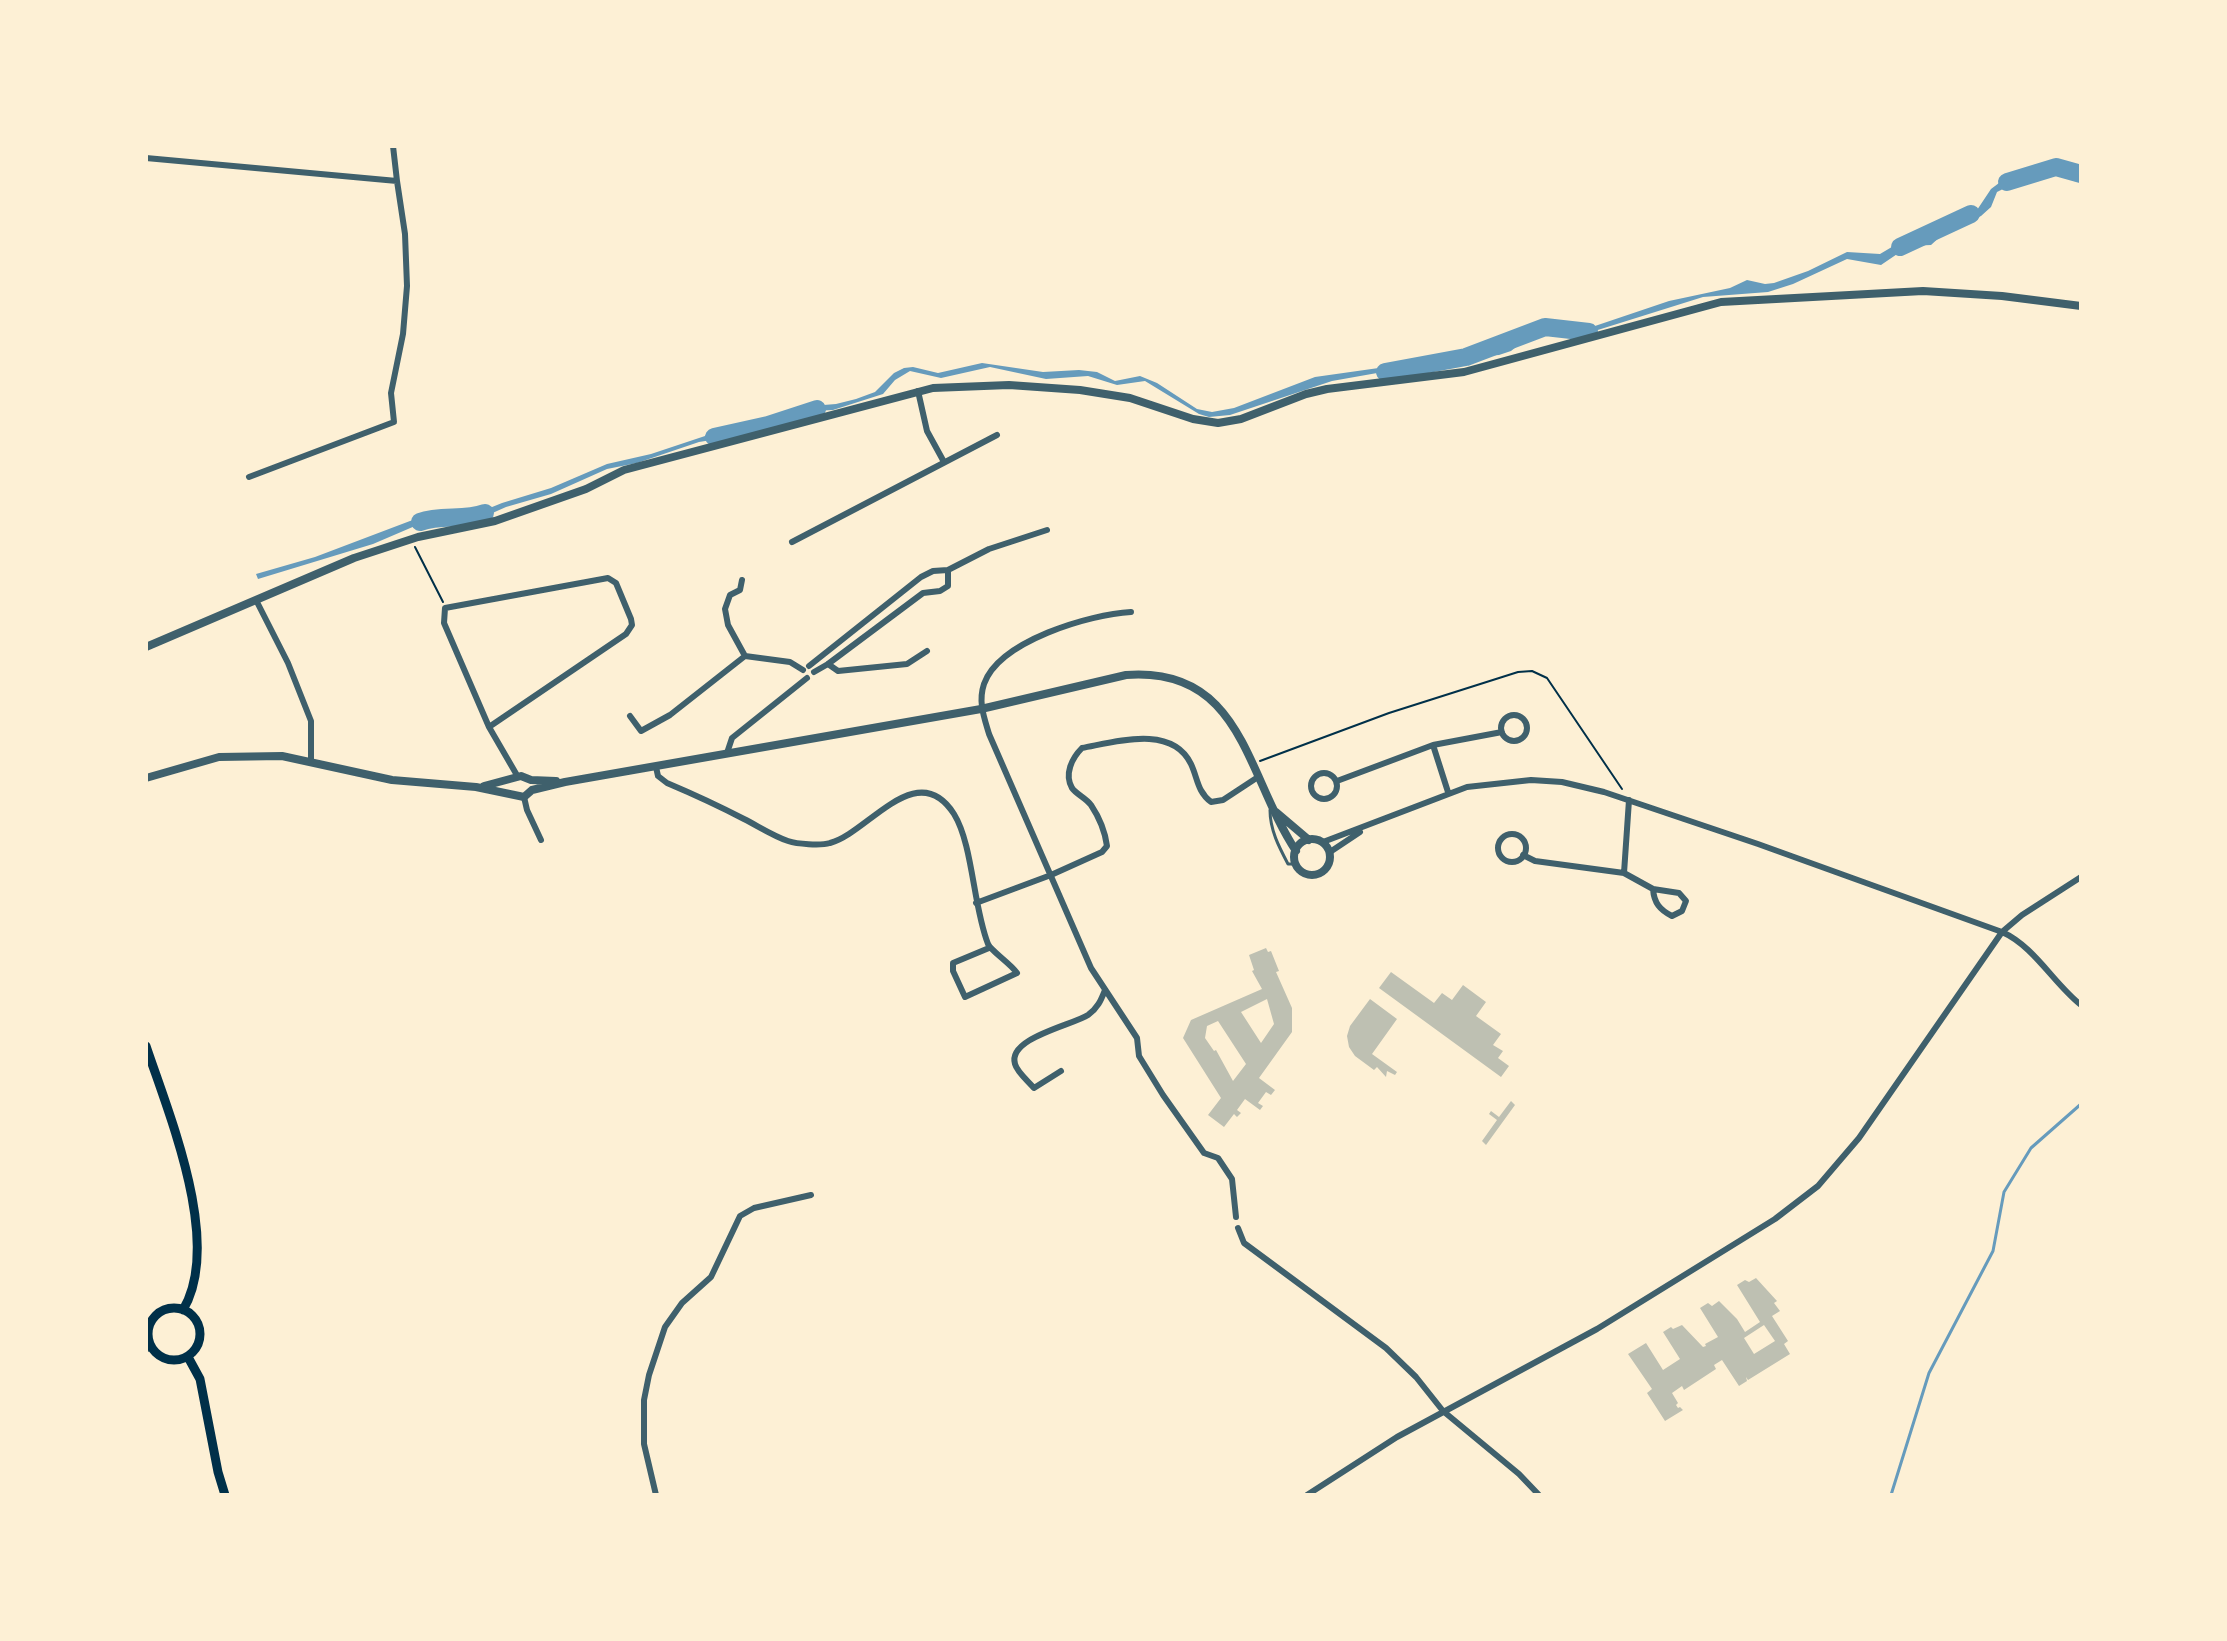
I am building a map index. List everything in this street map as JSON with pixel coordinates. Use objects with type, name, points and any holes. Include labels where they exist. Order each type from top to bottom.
[{"type":"main road","points":[[146,1046],[190,1189],[198,1273],[191,1297],[183,1310]]},
{"type":"main road","points":[[172,1308],[183,1310],[191,1314],[200,1331],[200,1341],[188,1357],[174,1361],[159,1356],[148,1348],[152,1320],[172,1308]]},
{"type":"main road","points":[[188,1357],[200,1379],[225,1495]]},
{"type":"street","points":[[153,146],[148,157],[397,181]]},
{"type":"street","points":[[249,477],[394,422],[391,393],[403,334],[407,286],[405,234],[393,146]]},
{"type":"street","points":[[146,647],[354,558],[411,539],[495,521],[586,489],[624,470],[790,428],[918,391],[1009,385],[1080,390],[1130,398],[1193,419],[1218,423],[1241,419],[1317,391],[1476,370],[1721,302],[1923,291],[2002,296],[2081,306]]},
{"type":"street","points":[[918,391],[927,431],[944,462]]},
{"type":"street","points":[[792,542],[997,435]]},
{"type":"street","points":[[809,669],[921,577],[933,571],[948,570],[980,553],[1047,530]]},
{"type":"street","points":[[630,716],[642,734],[745,656],[790,662],[809,669],[828,664],[923,593],[940,591],[948,586],[948,570]]},
{"type":"street","points":[[489,727],[626,634],[632,625],[631,619],[616,583],[608,578],[445,608],[444,623],[489,727],[516,778]]},
{"type":"street","points":[[742,580],[740,590],[730,595],[725,609],[728,625],[745,656]]},
{"type":"street","points":[[256,600],[288,663],[311,721],[311,761]]},
{"type":"street","points":[[1131,612],[1076,621],[1029,642],[1007,657],[984,683],[981,709],[989,734],[1091,968],[1137,1038],[1139,1056],[1163,1095],[1204,1153],[1218,1158],[1232,1179],[1236,1217]]},
{"type":"street","points":[[828,664],[838,671],[907,664],[927,651]]},
{"type":"street","points":[[727,753],[732,738],[812,676],[809,669]]},
{"type":"street","points":[[524,797],[532,790],[565,782],[981,709],[1126,675],[1150,673],[1174,678],[1202,693],[1224,712],[1241,737],[1270,806],[1296,851]]},
{"type":"street","points":[[1510,716],[1520,716],[1527,724],[1526,733],[1519,740],[1510,741],[1502,732],[1502,723],[1510,716]]},
{"type":"street","points":[[1337,781],[1433,745],[1502,732]]},
{"type":"street","points":[[976,903],[1051,875],[1102,852],[1107,846],[1106,833],[1090,804],[1073,789],[1069,776],[1072,758],[1082,748],[1156,739],[1174,744],[1192,766],[1201,792],[1211,802],[1223,800],[1258,777]]},
{"type":"street","points":[[1433,745],[1448,792]]},
{"type":"street","points":[[146,778],[219,757],[282,756],[392,780],[476,787],[524,797]]},
{"type":"street","points":[[656,767],[658,776],[667,783],[790,842],[829,844],[899,798],[928,794],[938,796],[953,814],[962,833],[989,948],[1008,961],[1017,973],[965,997],[953,971],[953,963],[989,948]]},
{"type":"street","points":[[1322,773],[1329,773],[1337,781],[1337,790],[1328,798],[1318,797],[1312,790],[1312,781],[1322,773]]},
{"type":"street","points":[[476,787],[525,776],[531,780],[565,782]]},
{"type":"street","points":[[514,793],[512,787],[516,778]]},
{"type":"street","points":[[531,780],[532,790]]},
{"type":"street","points":[[1270,806],[1309,840],[1323,842],[1448,792],[1488,783],[1531,780],[1579,785],[2002,932],[2021,945],[2081,1005]]},
{"type":"street","points":[[524,797],[541,840]]},
{"type":"street","points":[[1624,873],[1629,800]]},
{"type":"street","points":[[1330,852],[1369,826]]},
{"type":"street","points":[[1511,834],[1520,836],[1526,847],[1523,855],[1516,861],[1504,859],[1499,851],[1500,842],[1511,834]]},
{"type":"street","points":[[1309,840],[1299,845],[1296,851],[1296,864],[1307,874],[1319,874],[1328,865],[1330,852],[1323,842]]},
{"type":"street","points":[[1523,855],[1535,861],[1624,873],[1653,889],[1679,893],[1686,901],[1682,911],[1672,916],[1663,912],[1654,899],[1653,889]]},
{"type":"street","points":[[1307,1495],[1397,1437],[1597,1329],[1804,1199],[1859,1138],[2002,932],[2022,915],[2081,877]]},
{"type":"street","points":[[1061,1071],[1034,1088],[1015,1066],[1014,1056],[1021,1046],[1054,1028],[1086,1016],[1098,1007],[1105,989]]},
{"type":"street","points":[[656,1495],[644,1444],[644,1400],[665,1327],[682,1303],[711,1277],[740,1216],[754,1208],[811,1195]]},
{"type":"street","points":[[1238,1228],[1244,1243],[1386,1348],[1416,1377],[1443,1411],[1519,1474],[1539,1495]]},
{"type":"lane","points":[[1270,806],[1270,824],[1281,851],[1288,864],[1296,864]]},
{"type":"path","points":[[411,539],[445,608]]},
{"type":"path","points":[[1252,764],[1389,713],[1518,672],[1532,671],[1547,678],[1629,800]]},
{"type":"water","points":[[2055,161],[2081,171],[2081,177],[2052,170],[2031,175],[1997,192],[1991,207],[1981,216],[1942,235],[1931,245],[1909,246],[1881,265],[1847,259],[1768,292],[1703,297],[1585,334],[1550,329],[1531,335],[1511,351],[1499,355],[1457,358],[1434,368],[1411,367],[1332,381],[1230,415],[1209,417],[1145,381],[1117,385],[1088,376],[1046,379],[990,367],[941,378],[910,371],[895,380],[883,394],[833,410],[813,411],[793,422],[699,442],[637,463],[607,469],[551,494],[506,507],[479,519],[446,525],[422,523],[373,544],[258,579],[256,574],[315,557],[410,521],[429,516],[450,520],[470,516],[551,488],[607,464],[651,454],[711,434],[765,426],[811,406],[856,399],[875,392],[894,373],[904,368],[938,373],[982,363],[1043,372],[1097,372],[1115,381],[1140,376],[1157,383],[1197,409],[1212,412],[1234,408],[1315,377],[1414,363],[1429,364],[1454,357],[1499,349],[1532,327],[1547,322],[1589,328],[1669,301],[1730,288],[1747,280],[1774,283],[1847,252],[1880,254],[1907,238],[1930,233],[1977,210],[1991,189],[1999,183],[2034,165]]},
{"type":"building","points":[[1266,948],[1268,952],[1271,951],[1279,971],[1276,972],[1292,1008],[1292,1032],[1259,1078],[1275,1090],[1271,1095],[1266,1092],[1258,1103],[1263,1106],[1260,1110],[1245,1099],[1237,1110],[1241,1113],[1237,1117],[1234,1114],[1224,1127],[1208,1115],[1221,1098],[1183,1038],[1191,1020],[1262,989],[1252,971],[1249,955]],"holes":[[[1267,999],[1274,1024],[1261,1043],[1241,1012]],[[1218,1021],[1246,1064],[1233,1081],[1216,1050],[1205,1038],[1207,1026]]]},
{"type":"building","points":[[1391,972],[1434,1003],[1442,993],[1452,1000],[1463,985],[1486,1002],[1476,1016],[1501,1034],[1493,1045],[1503,1051],[1498,1058],[1509,1066],[1501,1077],[1379,988]]},
{"type":"building","points":[[1370,999],[1397,1019],[1372,1054],[1397,1072],[1395,1075],[1387,1071],[1386,1077],[1377,1067],[1374,1070],[1355,1056],[1349,1047],[1347,1036],[1350,1026]]},
{"type":"building","points":[[1511,1101],[1515,1105],[1486,1145],[1482,1141],[1497,1120],[1489,1114],[1491,1111],[1499,1117]]},
{"type":"building","points":[[1756,1278],[1777,1301],[1774,1303],[1780,1311],[1772,1316],[1788,1341],[1784,1344],[1790,1354],[1748,1380],[1746,1377],[1747,1381],[1739,1386],[1722,1360],[1714,1365],[1716,1369],[1684,1390],[1682,1386],[1672,1393],[1678,1403],[1676,1405],[1683,1410],[1665,1421],[1647,1393],[1652,1389],[1628,1354],[1646,1343],[1663,1370],[1680,1359],[1663,1332],[1682,1325],[1703,1347],[1706,1346],[1718,1337],[1700,1308],[1708,1303],[1712,1306],[1719,1301],[1745,1332],[1760,1322],[1737,1285],[1745,1280],[1749,1282]],"holes":[[[1764,1325],[1775,1341],[1754,1354],[1744,1338]]]},
{"type":"waterway","points":[[2007,182],[2056,167],[2081,174]]},
{"type":"waterway","points":[[1900,247],[1971,214]]},
{"type":"waterway","points":[[1385,372],[1466,357],[1545,327],[1589,332]]},
{"type":"waterway","points":[[714,437],[768,425],[817,409]]},
{"type":"waterway","points":[[420,522],[485,513]]},
{"type":"waterway","points":[[1891,1495],[1929,1373],[1993,1251],[2004,1192],[2031,1148],[2081,1104]]}]
